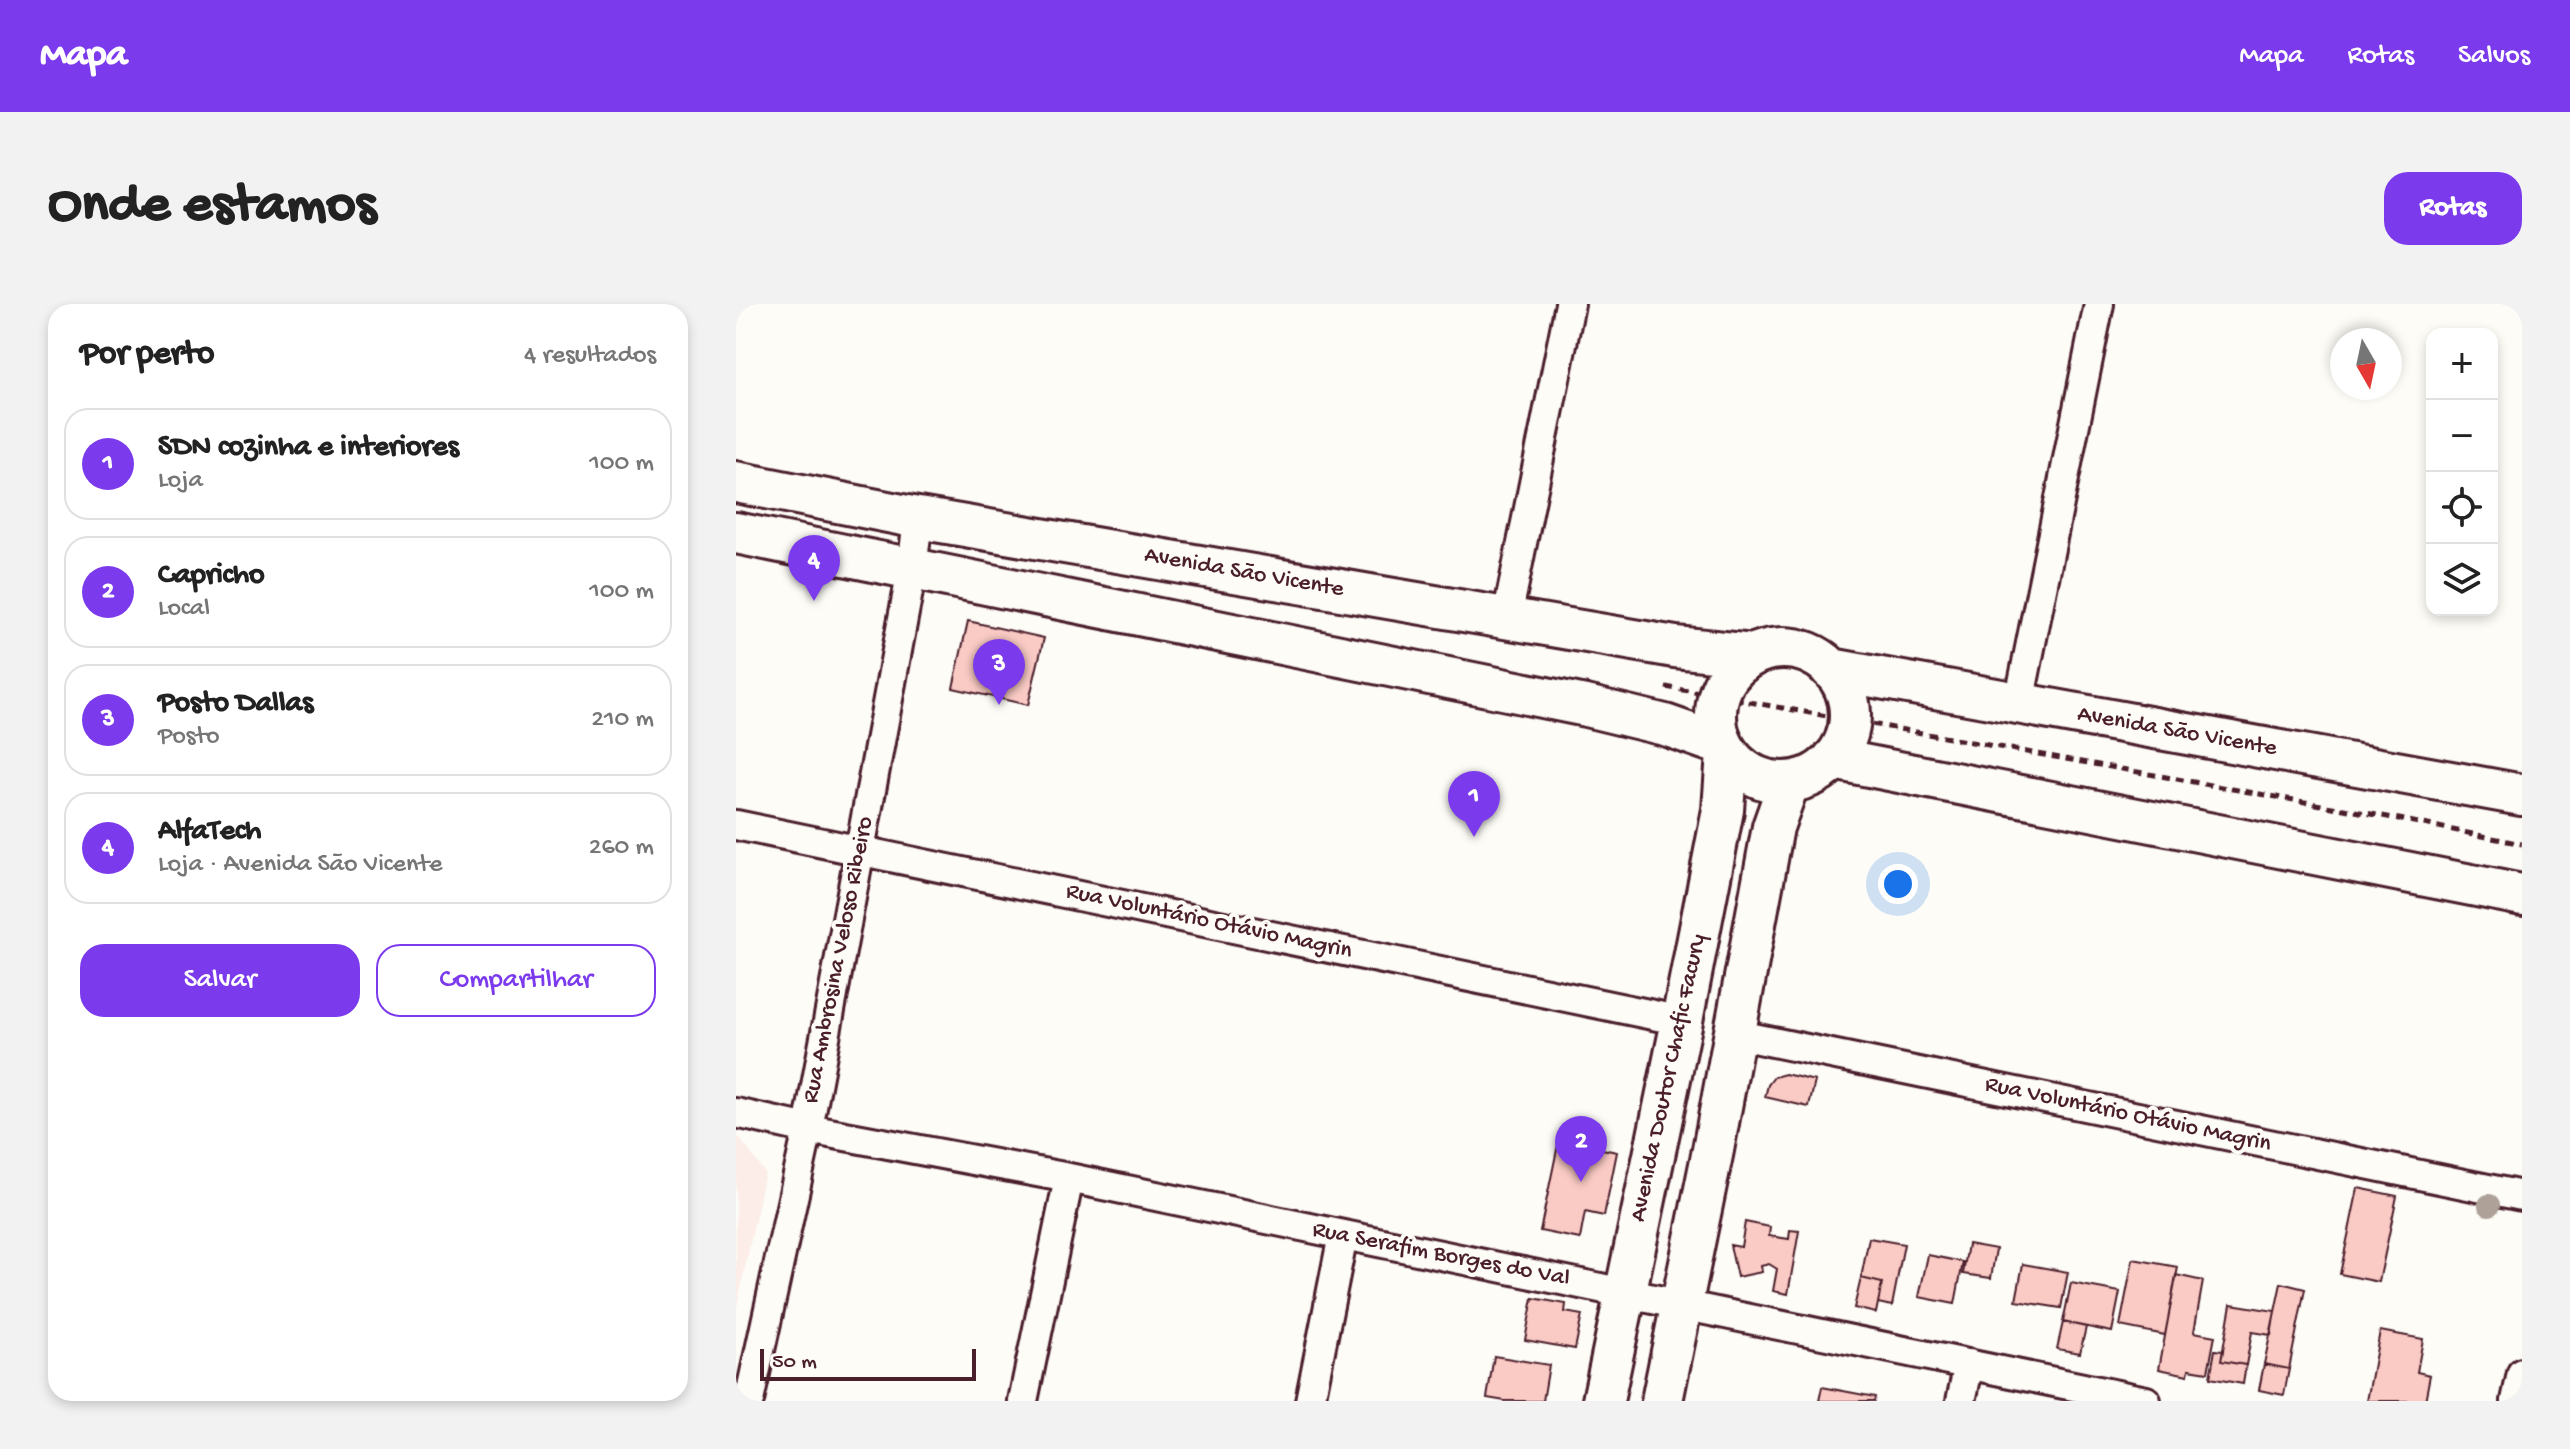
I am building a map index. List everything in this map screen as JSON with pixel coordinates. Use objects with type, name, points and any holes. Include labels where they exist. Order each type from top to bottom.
[{"type":"main road","name":"Avenida São Vicente","points":[[736,482],[918,518],[1675,647],[1753,655]]},
{"type":"main road","points":[[736,533],[1586,706],[1665,725],[1724,749]]},
{"type":"main road","points":[[1773,649],[1794,649],[1814,656],[1831,669],[1842,684],[1849,702],[1850,720],[1845,741],[1821,771],[1789,782],[1771,781],[1754,776],[1739,766],[1724,749],[1717,729],[1718,697],[1725,680],[1753,655],[1773,649]]},
{"type":"main road","name":"Avenida São Vicente","points":[[1831,669],[2522,795]]},
{"type":"main road","name":"Avenida Doutor Chafic Facury","points":[[1603,1401],[1723,810],[1724,749]]},
{"type":"main road","points":[[1833,759],[2522,895]]},
{"type":"main road","points":[[1662,1401],[1773,827],[1789,782]]},
{"type":"street","points":[[1507,618],[1570,304]]},
{"type":"street","points":[[2019,703],[2099,304]]},
{"type":"street","name":"Rua Ambrosina Veloso Ribeiro","points":[[749,1401],[808,1129],[912,570],[918,518]]},
{"type":"street","name":"Rua Voluntário Otávio Magrin","points":[[736,825],[1682,1021]]},
{"type":"street","name":"Rua Voluntário Otávio Magrin","points":[[1734,1034],[2522,1196]]},
{"type":"street","name":"Rua Serafim Borges do Val","points":[[736,1113],[1069,1178],[2146,1401]]},
{"type":"street","points":[[1023,1401],[1069,1178]]},
{"type":"street","points":[[1310,1401],[1343,1235]]},
{"type":"street","points":[[1961,1401],[1969,1364]]},
{"type":"street","points":[[2516,1401],[2522,1373]]},
{"type":"shaded area","points":[[736,1138],[740,1138],[765,1173],[736,1311]]},
{"type":"building","points":[[968,621],[1044,638],[1028,705],[953,688]]},
{"type":"building","points":[[1785,1074],[1815,1081],[1809,1107],[1765,1097],[1774,1077]]},
{"type":"building","points":[[1559,1140],[1617,1152],[1604,1216],[1585,1212],[1580,1239],[1540,1231]]},
{"type":"building","points":[[2358,1188],[2397,1196],[2379,1282],[2340,1274]]},
{"type":"building","points":[[1745,1222],[1770,1227],[1769,1236],[1789,1239],[1790,1230],[1799,1231],[1788,1294],[1773,1291],[1777,1269],[1769,1264],[1761,1266],[1762,1272],[1737,1277],[1730,1245],[1741,1247]]},
{"type":"building","points":[[1869,1238],[1904,1244],[1892,1306],[1878,1303],[1882,1283],[1861,1278]]},
{"type":"building","points":[[1968,1244],[1996,1249],[1991,1278],[1963,1274]]},
{"type":"building","points":[[1928,1255],[1963,1262],[1955,1304],[1919,1297]]},
{"type":"building","points":[[2133,1259],[2178,1267],[2165,1335],[2120,1326]]},
{"type":"building","points":[[2023,1264],[2068,1272],[2061,1308],[2016,1301]]},
{"type":"building","points":[[2176,1275],[2203,1281],[2194,1332],[2215,1336],[2208,1372],[2189,1369],[2188,1375],[2159,1369]]},
{"type":"building","points":[[1861,1278],[1882,1283],[1876,1313],[1854,1308]]},
{"type":"building","points":[[2071,1283],[2120,1292],[2112,1332],[2063,1322]]},
{"type":"building","points":[[2281,1283],[2305,1289],[2289,1369],[2264,1364]]},
{"type":"building","points":[[1533,1298],[1566,1304],[1565,1312],[1582,1315],[1575,1349],[1525,1340]]},
{"type":"building","points":[[2231,1304],[2275,1311],[2271,1335],[2252,1332],[2246,1365],[2221,1361]]},
{"type":"building","points":[[2063,1322],[2086,1327],[2080,1353],[2057,1349]]},
{"type":"building","points":[[2380,1331],[2423,1339],[2417,1372],[2430,1375],[2425,1401],[2367,1401]]},
{"type":"building","points":[[2215,1350],[2223,1351],[2221,1361],[2246,1365],[2243,1384],[2210,1378]]},
{"type":"building","points":[[1494,1356],[1549,1365],[1543,1401],[1487,1398]]},
{"type":"building","points":[[2264,1364],[2289,1369],[2284,1395],[2259,1390]]},
{"type":"building","points":[[1822,1387],[1875,1397],[1874,1401],[1819,1401]]},
{"type":"place","name":"AlfaTech","points":[[814,601]]},
{"type":"place","name":"Posto Dallas","points":[[999,705]]},
{"type":"place","name":"SDN cozinha e interiores","points":[[1474,837]]},
{"type":"place","name":"Capricho","points":[[1581,1182]]}]
